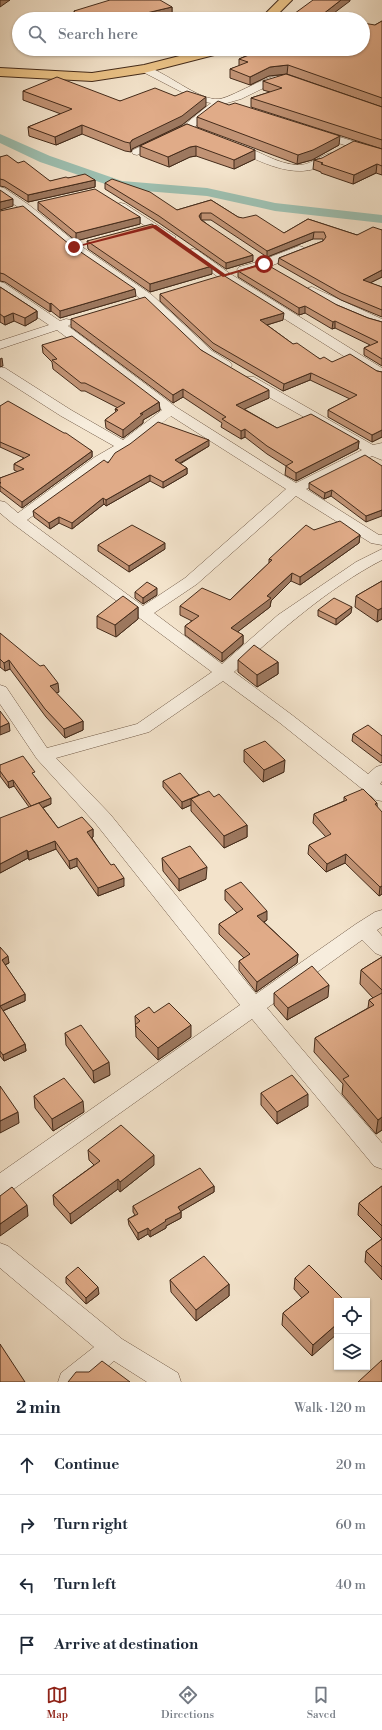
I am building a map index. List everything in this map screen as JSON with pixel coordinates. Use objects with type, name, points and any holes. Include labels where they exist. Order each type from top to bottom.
[{"type":"main road","points":[[273,12],[286,0]]},
{"type":"main road","points":[[0,72],[92,77],[144,69],[195,56]]},
{"type":"street","points":[[144,69],[203,99],[234,107]]},
{"type":"street","points":[[137,152],[187,128],[218,102],[237,97],[274,79],[286,78],[294,81]]},
{"type":"street","points":[[187,128],[201,134]]},
{"type":"street","points":[[308,130],[382,154]]},
{"type":"street","points":[[222,142],[294,169],[305,168],[317,164],[354,144]]},
{"type":"street","points":[[0,190],[19,209],[148,298],[207,354],[284,400],[379,451]]},
{"type":"street","points":[[110,199],[154,226],[224,276],[382,374]]},
{"type":"street","points":[[19,209],[40,204]]},
{"type":"street","points":[[140,230],[154,226]]},
{"type":"street","points":[[74,247],[89,243]]},
{"type":"street","points":[[211,280],[264,264],[311,246]]},
{"type":"street","points":[[251,255],[277,271]]},
{"type":"street","points":[[0,286],[58,325],[171,410],[376,540],[382,540]]},
{"type":"street","points":[[303,286],[322,297],[382,324]]},
{"type":"street","points":[[133,303],[162,294]]},
{"type":"street","points":[[0,345],[80,319]]},
{"type":"street","points":[[0,371],[66,413],[124,446]]},
{"type":"street","points":[[171,410],[124,446],[7,514],[286,719],[375,790],[382,771]]},
{"type":"street","points":[[143,613],[191,581],[295,489],[379,451]]},
{"type":"street","points":[[43,755],[143,728],[222,673],[284,619],[361,565],[382,554]]},
{"type":"street","points":[[0,691],[43,755],[103,820],[254,1007],[382,1159]]},
{"type":"street","points":[[0,1186],[382,917]]},
{"type":"street","points":[[363,930],[382,948]]},
{"type":"street","points":[[0,1254],[113,1347],[168,1382]]},
{"type":"street","points":[[70,1382],[113,1347]]},
{"type":"building","points":[[110,0],[160,0],[172,7],[151,12],[74,11]]},
{"type":"building","points":[[313,0],[341,0],[326,12],[297,12]]},
{"type":"building","points":[[382,21],[382,98],[288,65],[270,67],[250,77],[230,69],[248,62],[239,59],[246,56],[370,56],[370,24],[375,25]]},
{"type":"building","points":[[286,74],[382,107],[382,140],[251,98],[282,88],[263,81]]},
{"type":"building","points":[[57,77],[120,101],[155,88],[175,96],[187,91],[206,97],[182,116],[132,140],[130,143],[82,125],[55,137],[28,127],[72,109],[23,91]]},
{"type":"building","points":[[218,101],[229,105],[235,103],[340,136],[313,150],[298,155],[197,117]]},
{"type":"building","points":[[187,124],[255,150],[234,160],[196,146],[190,147],[168,157],[140,146]]},
{"type":"building","points":[[354,141],[382,149],[382,166],[377,164],[354,175],[321,164],[323,163],[314,160],[322,158]]},
{"type":"building","points":[[7,155],[18,163],[24,161],[50,181],[85,174],[95,180],[28,195],[0,179],[0,157]]},
{"type":"building","points":[[112,179],[150,192],[177,210],[211,200],[238,217],[243,218],[256,215],[284,233],[308,219],[357,235],[373,227],[382,230],[382,270],[363,280],[382,287],[382,310],[341,293],[279,258],[323,241],[326,237],[324,232],[314,232],[267,251],[211,213],[201,213],[199,216],[201,220],[253,255],[226,263],[159,216],[105,183]]},
{"type":"building","points":[[95,189],[140,217],[76,233],[38,202]]},
{"type":"building","points":[[0,190],[13,199],[0,202]]},
{"type":"building","points":[[23,206],[69,244],[135,289],[60,311],[51,303],[50,304],[4,274],[0,273],[0,211]]},
{"type":"building","points":[[152,224],[212,266],[150,284],[87,241]]},
{"type":"building","points":[[264,263],[337,305],[368,318],[382,322],[382,359],[364,348],[378,342],[335,321],[333,322],[305,306],[299,308],[238,271]]},
{"type":"building","points":[[223,275],[284,313],[260,320],[293,344],[297,343],[320,359],[324,357],[332,362],[350,354],[377,371],[382,372],[382,430],[372,435],[328,410],[357,395],[311,373],[284,384],[213,343],[160,294]]},
{"type":"building","points":[[0,287],[37,311],[25,318],[13,313],[4,317],[0,314]]},
{"type":"building","points":[[145,297],[201,350],[269,390],[236,405],[277,428],[311,414],[359,441],[296,473],[286,466],[293,462],[267,446],[245,429],[241,431],[222,419],[226,417],[183,389],[173,395],[71,319]]},
{"type":"building","points":[[72,336],[159,402],[140,414],[143,414],[123,430],[105,420],[118,410],[115,409],[125,403],[85,383],[81,383],[52,360],[57,359],[42,345]]},
{"type":"building","points":[[8,401],[66,433],[92,451],[22,502],[0,486],[0,478],[24,469],[14,464],[30,455],[0,442],[0,406]]},
{"type":"building","points":[[158,422],[209,440],[175,460],[187,468],[163,482],[150,475],[106,500],[103,498],[72,523],[59,517],[49,523],[33,511],[104,460],[108,463],[115,453],[130,444]]},
{"type":"building","points":[[365,455],[382,466],[382,510],[366,516],[332,490],[325,493],[309,483]]},
{"type":"building","points":[[340,521],[360,535],[300,577],[292,573],[267,596],[271,598],[231,628],[243,635],[222,653],[185,626],[199,616],[180,606],[202,588],[230,600],[272,560],[269,559],[306,525],[314,530]]},
{"type":"building","points":[[132,525],[165,543],[129,566],[98,545]]},
{"type":"building","points":[[382,581],[382,608],[378,610],[356,596]]},
{"type":"building","points":[[147,582],[157,588],[143,598],[135,592]]},
{"type":"building","points":[[123,596],[138,607],[115,625],[97,616]]},
{"type":"building","points":[[334,598],[352,607],[336,619],[318,610]]},
{"type":"building","points":[[0,633],[40,666],[44,665],[58,683],[50,686],[83,721],[64,729],[45,709],[9,660],[4,663],[0,659]]},
{"type":"building","points":[[254,645],[278,662],[257,675],[238,660]]},
{"type":"building","points":[[0,711],[9,723],[0,727]]},
{"type":"building","points":[[368,725],[382,736],[382,756],[353,734]]},
{"type":"building","points":[[265,741],[285,760],[264,770],[244,750]]},
{"type":"building","points":[[23,756],[35,772],[32,773],[51,798],[31,806],[13,780],[8,782],[0,771],[0,765]]},
{"type":"building","points":[[180,773],[199,795],[182,802],[163,781]]},
{"type":"building","points":[[363,789],[377,803],[375,804],[382,812],[382,886],[380,887],[346,854],[327,864],[309,845],[331,834],[314,814],[347,800],[344,797]]},
{"type":"building","points":[[209,791],[214,797],[219,794],[247,825],[224,836],[191,799]]},
{"type":"building","points":[[39,803],[58,828],[82,817],[93,829],[87,832],[111,865],[114,864],[124,878],[98,888],[77,858],[69,861],[55,841],[28,852],[27,850],[0,864],[0,818]]},
{"type":"building","points":[[190,846],[207,867],[179,879],[162,858]]},
{"type":"building","points":[[241,882],[267,911],[257,916],[298,954],[257,982],[239,961],[250,954],[219,924],[243,909],[225,890]]},
{"type":"building","points":[[0,947],[8,956],[2,960],[25,994],[0,1006]]},
{"type":"building","points":[[382,957],[382,990],[361,970]]},
{"type":"building","points":[[312,966],[329,985],[288,1008],[274,993]]},
{"type":"building","points":[[382,993],[382,1117],[378,1120],[343,1079],[349,1076],[315,1038],[374,1005],[369,1000]]},
{"type":"building","points":[[169,1003],[191,1025],[158,1048],[135,1025],[140,1021],[135,1016],[149,1007],[154,1013]]},
{"type":"building","points":[[0,1006],[25,1044],[3,1055],[0,1051]]},
{"type":"building","points":[[81,1025],[109,1062],[93,1071],[65,1033]]},
{"type":"building","points":[[292,1075],[308,1094],[277,1112],[261,1093]]},
{"type":"building","points":[[64,1078],[83,1101],[52,1119],[34,1096]]},
{"type":"building","points":[[0,1086],[18,1112],[0,1121]]},
{"type":"building","points":[[121,1125],[154,1155],[120,1182],[118,1179],[70,1214],[53,1195],[100,1161],[88,1150]]},
{"type":"building","points":[[200,1168],[214,1186],[178,1207],[181,1212],[165,1220],[166,1221],[150,1231],[148,1228],[138,1233],[128,1219],[138,1214],[133,1206]]},
{"type":"building","points":[[382,1186],[382,1226],[359,1203]]},
{"type":"building","points":[[12,1187],[27,1205],[0,1224],[0,1196]]},
{"type":"building","points":[[382,1239],[382,1267],[366,1251]]},
{"type":"building","points":[[204,1256],[229,1284],[196,1310],[170,1280]]},
{"type":"building","points":[[309,1265],[342,1298],[334,1298],[334,1327],[313,1345],[283,1313],[309,1292],[295,1278]]},
{"type":"building","points":[[78,1267],[98,1287],[86,1298],[66,1277]]},
{"type":"building","points":[[0,1344],[25,1382],[0,1382]]},
{"type":"building","points":[[382,1360],[382,1382],[358,1382]]},
{"type":"building","points":[[102,1361],[130,1382],[68,1382],[76,1372],[89,1372]]},
{"type":"waterway","points":[[0,138],[45,159],[120,185],[207,192],[275,207],[382,219]]},
{"type":"route","points":[[74,247],[154,226],[224,276],[264,264]]}]
